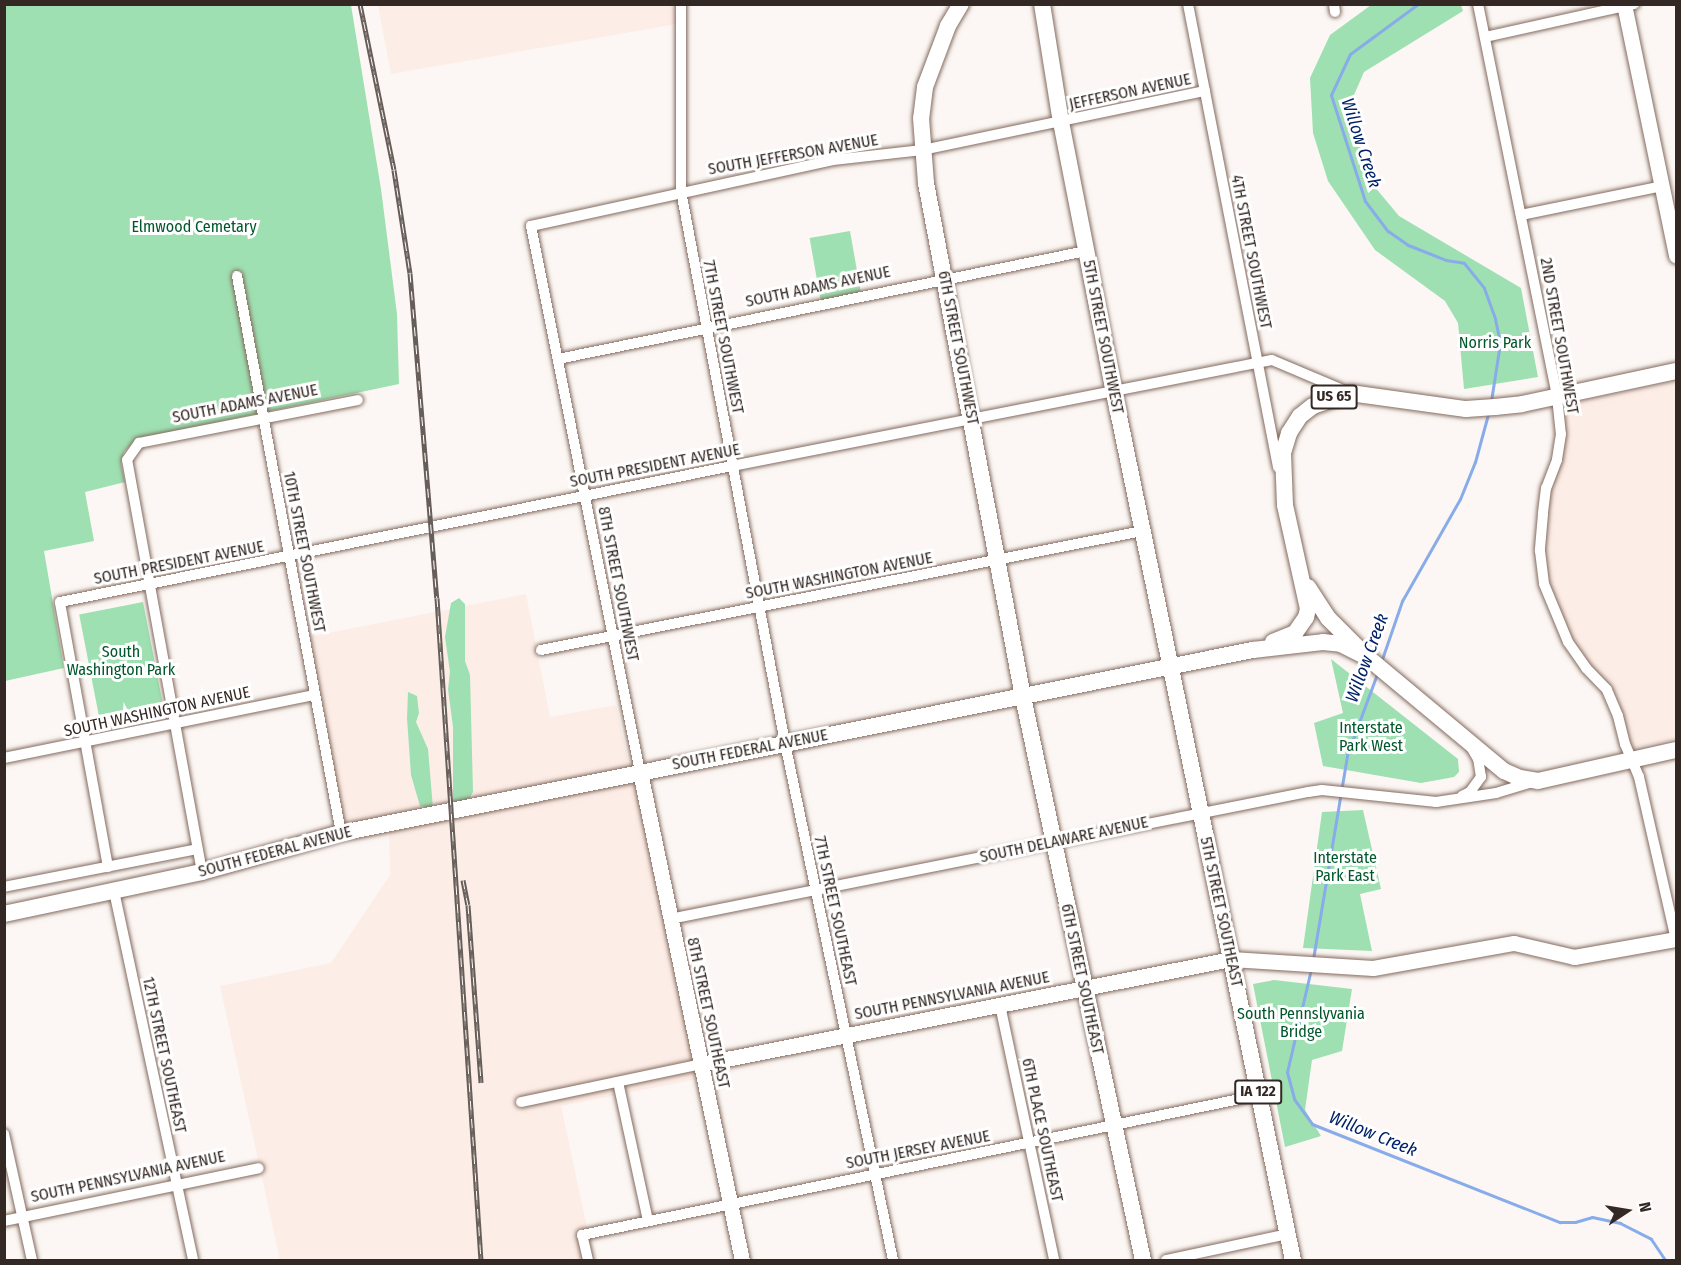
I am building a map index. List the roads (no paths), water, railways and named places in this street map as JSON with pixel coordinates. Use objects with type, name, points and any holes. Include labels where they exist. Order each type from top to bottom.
[{"type":"main road","name":"6TH STREET SOUTHWEST","points":[[961,4],[948,26],[925,87],[921,118],[922,150],[1023,697]]},
{"type":"main road","name":"5TH STREET SOUTHWEST","points":[[1042,4],[1061,122],[1170,669]]},
{"type":"main road","name":"US 65","points":[[1253,650],[1295,633],[1306,617],[1307,601],[1286,505],[1283,453],[1289,433],[1300,416],[1313,406],[1350,393],[1466,409],[1522,404],[1677,371]]},
{"type":"main road","points":[[1300,572],[1328,618],[1367,657]]},
{"type":"main road","name":"SOUTH FEDERAL AVENUE","points":[[4,914],[202,872],[341,833],[784,743],[1170,669],[1253,650],[1323,642],[1341,644],[1367,657],[1469,743]]},
{"type":"main road","name":"5TH STREET SOUTHEAST","points":[[1170,669],[1293,1260]]},
{"type":"main road","name":"6TH STREET SOUTHEAST","points":[[1023,697],[1083,988],[1143,1260]]},
{"type":"main road","name":"SOUTH DELAWARE AVENUE","points":[[1469,743],[1504,771],[1538,781],[1677,750]]},
{"type":"street","name":"7TH STREET SOUTHWEST","points":[[681,4],[681,191],[784,743]]},
{"type":"street","name":"4TH STREET SOUTHWEST","points":[[1188,4],[1256,363],[1286,505]]},
{"type":"street","name":"2ND STREET SOUTHWEST","points":[[1478,4],[1557,397],[1561,434],[1557,460],[1546,489],[1543,514],[1540,550],[1544,584],[1568,642],[1586,668],[1607,690],[1631,760],[1640,777],[1676,939]]},
{"type":"street","points":[[1485,37],[1627,5],[1669,184],[1677,256]]},
{"type":"street","name":"JEFFERSON AVENUE","points":[[1061,122],[1205,91]]},
{"type":"street","name":"SOUTH JEFFERSON AVENUE","points":[[531,226],[681,191],[833,160],[922,150],[1061,122]]},
{"type":"street","points":[[1521,215],[1669,184]]},
{"type":"street","name":"8TH STREET SOUTHWEST","points":[[531,226],[640,772]]},
{"type":"street","name":"SOUTH ADAMS AVENUE","points":[[558,359],[1086,251]]},
{"type":"street","name":"10TH STREET SOUTHWEST","points":[[237,276],[341,833]]},
{"type":"street","points":[[1256,363],[1272,360],[1350,393]]},
{"type":"street","name":"SOUTH PRESIDENT AVENUE","points":[[85,742],[60,602],[732,465],[1256,363]]},
{"type":"street","name":"SOUTH ADAMS AVENUE","points":[[150,584],[127,460],[139,443],[358,400]]},
{"type":"street","name":"SOUTH WASHINGTON AVENUE","points":[[541,650],[1142,531]]},
{"type":"street","points":[[150,584],[202,872]]},
{"type":"street","name":"SOUTH WASHINGTON AVENUE","points":[[4,758],[315,695]]},
{"type":"street","points":[[85,742],[108,867]]},
{"type":"street","name":"7TH STREET SOUTHEAST","points":[[784,743],[894,1260]]},
{"type":"street","points":[[1459,798],[1470,792],[1480,777],[1478,759],[1469,743]]},
{"type":"street","name":"8TH STREET SOUTHEAST","points":[[640,772],[742,1260]]},
{"type":"street","name":"SOUTH DELAWARE AVENUE","points":[[670,919],[1200,812],[1322,790],[1437,802],[1496,794],[1538,781]]},
{"type":"street","points":[[4,887],[197,849]]},
{"type":"street","name":"12TH STREET SOUTHEAST","points":[[114,891],[193,1260]]},
{"type":"street","name":"SOUTH PENNSYLVANIA AVENUE","points":[[521,1102],[1231,959],[1373,968],[1514,943],[1574,957],[1676,939]]},
{"type":"street","name":"6TH PLACE SOUTHEAST","points":[[1000,1005],[1054,1260]]},
{"type":"street","points":[[618,1082],[648,1221]]},
{"type":"street","name":"SOUTH JERSEY AVENUE","points":[[588,1260],[582,1235],[1114,1127],[1259,1095]]},
{"type":"street","points":[[4,1134],[32,1260]]},
{"type":"street","name":"SOUTH PENNSYLVANIA AVENUE","points":[[4,1221],[259,1168]]},
{"type":"street","points":[[1166,1260],[1287,1234]]},
{"type":"waterway","name":"Willow Creek","points":[[1418,4],[1350,54],[1331,95],[1365,201],[1388,231],[1408,245],[1446,260],[1464,263],[1484,288],[1495,319],[1500,343],[1491,401]]},
{"type":"waterway","name":"Willow Creek","points":[[1381,662],[1402,601],[1460,499],[1475,462],[1488,414]]},
{"type":"waterway","name":"Willow Creek","points":[[1313,959],[1347,755],[1377,674]]},
{"type":"waterway","name":"Willow Creek","points":[[1311,969],[1287,1072],[1294,1099],[1312,1124],[1560,1222],[1575,1222],[1592,1217],[1620,1223],[1651,1239],[1665,1260]]},
{"type":"railway","points":[[360,4],[394,170],[410,273],[437,598],[481,1260]]},
{"type":"railway","points":[[463,880],[468,905],[481,1083]]},
{"type":"park label","name":"Elmwood Cemetary","points":[[194,227]]},
{"type":"park label","name":"Norris Park","points":[[1495,343]]},
{"type":"park label","name":"South Washington Park","points":[[121,661]]},
{"type":"park label","name":"Interstate Park West","points":[[1371,737]]},
{"type":"park label","name":"Interstate Park East","points":[[1345,867]]},
{"type":"park label","name":"South Pennslyvania Bridge","points":[[1301,1023]]}]
